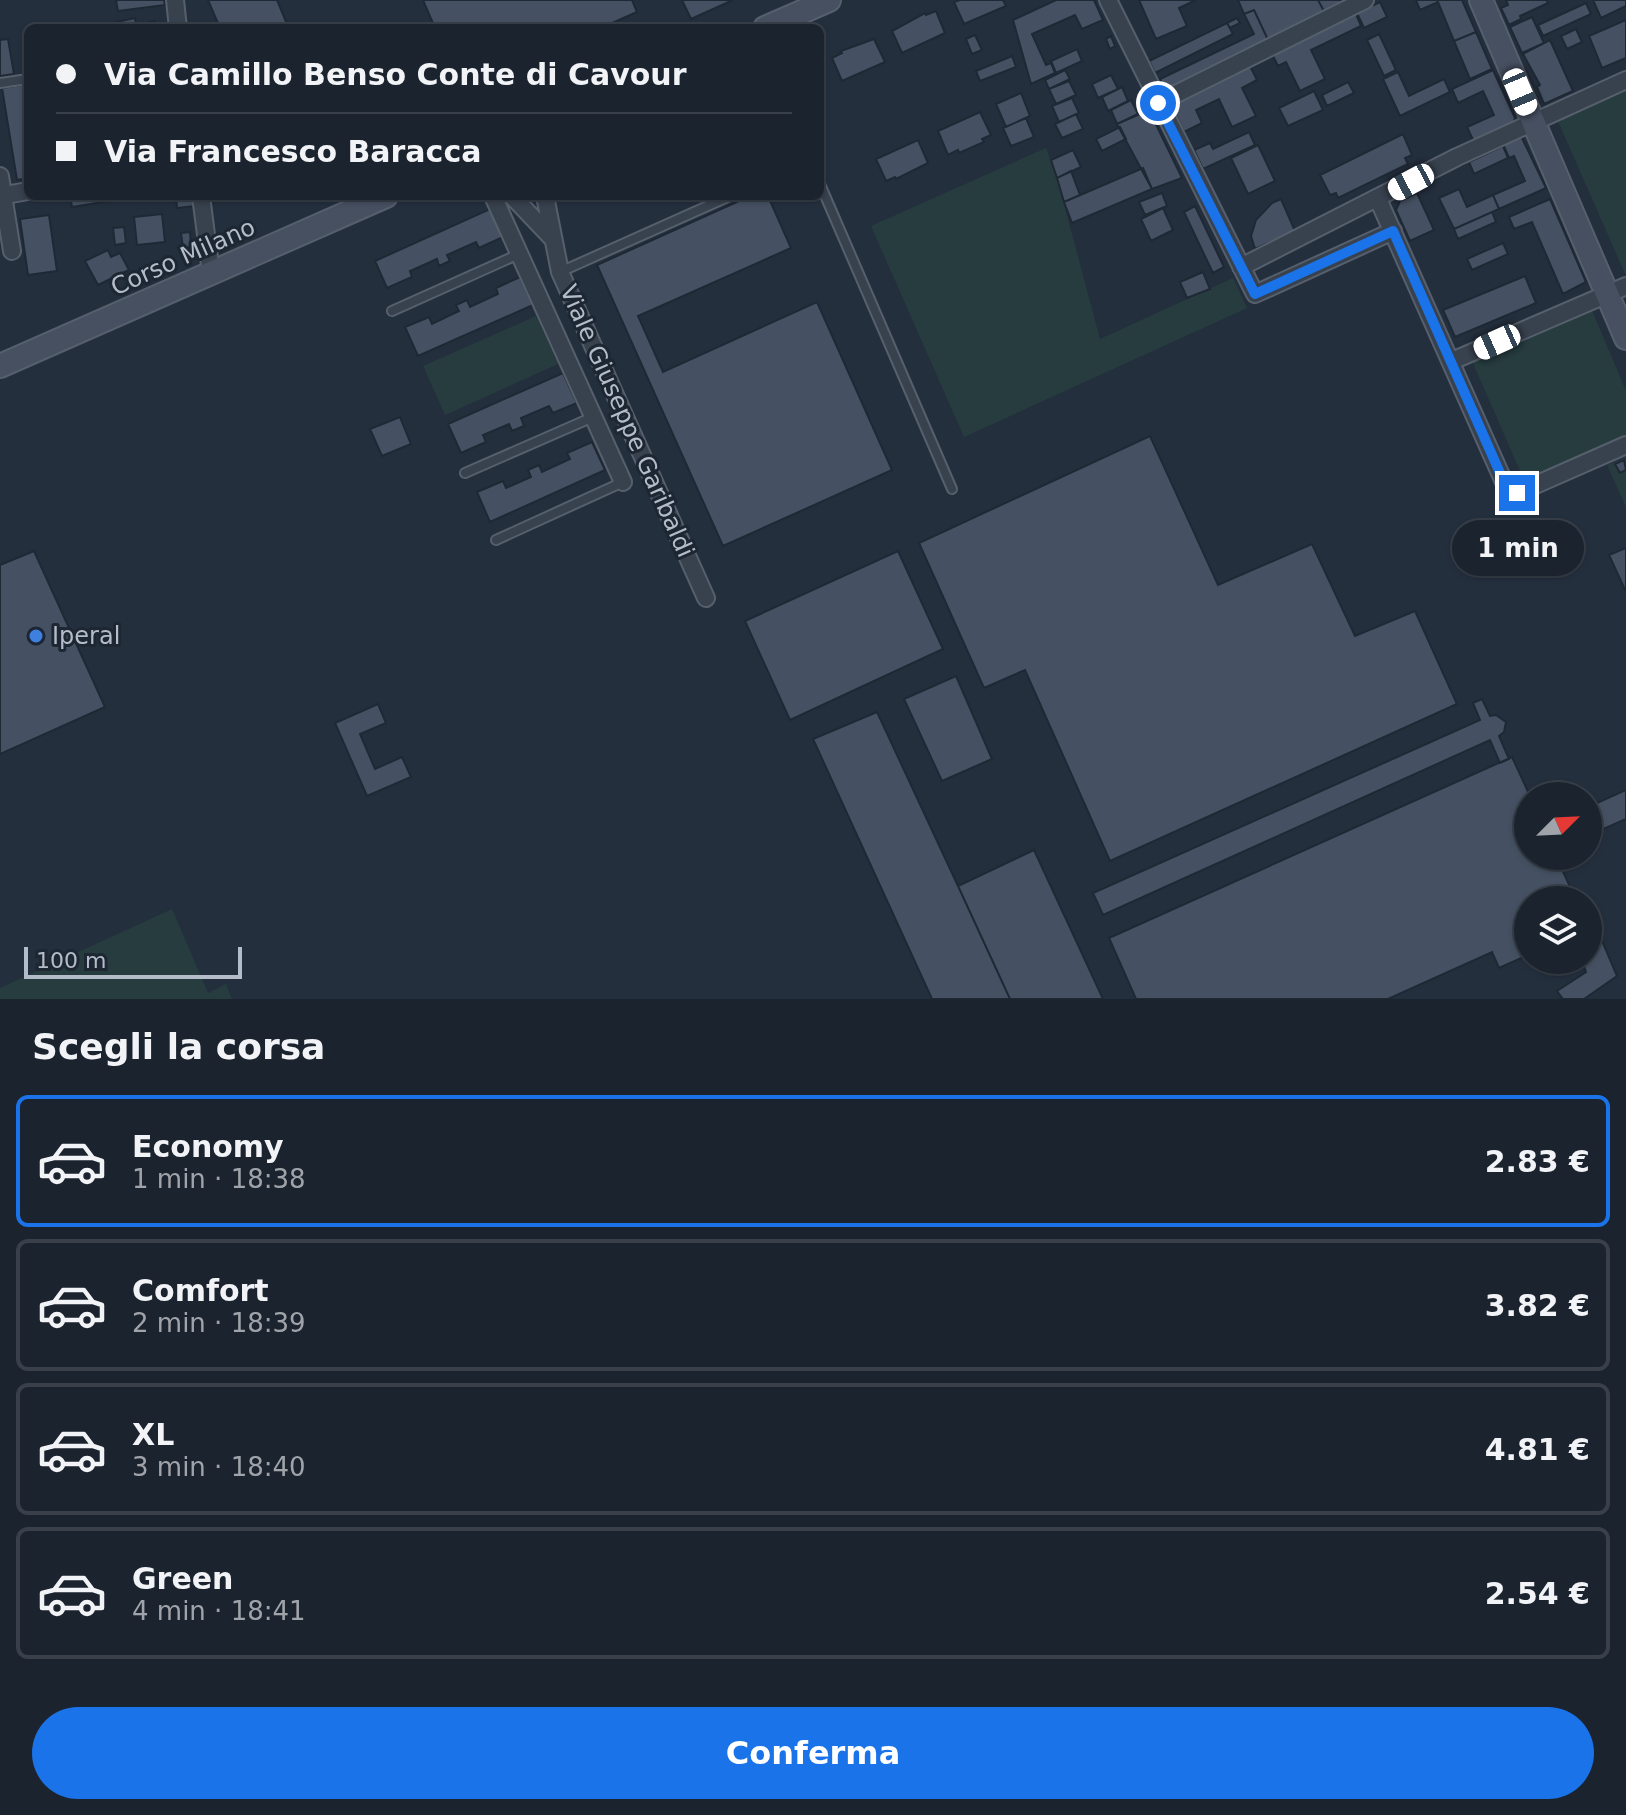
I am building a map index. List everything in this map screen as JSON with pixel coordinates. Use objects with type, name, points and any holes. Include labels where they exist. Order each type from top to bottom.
[{"type":"main road","points":[[771,24],[794,7],[829,0]]},
{"type":"main road","points":[[1485,1],[1533,122],[1617,290],[1626,338]]},
{"type":"main road","name":"Corso Milano","points":[[0,366],[377,200]]},
{"type":"street","points":[[175,0],[178,24]]},
{"type":"street","points":[[1108,0],[1255,294],[1393,231]]},
{"type":"street","points":[[1158,103],[1365,0]]},
{"type":"street","points":[[1241,267],[1457,157],[1626,80]]},
{"type":"street","points":[[0,176],[12,251]]},
{"type":"street","points":[[2,196],[24,192]]},
{"type":"street","points":[[1378,199],[1508,491],[1517,493],[1626,445]]},
{"type":"street","points":[[202,200],[211,273]]},
{"type":"street","name":"Viale Giuseppe Garibaldi","points":[[495,200],[623,482]]},
{"type":"street","points":[[516,200],[554,240]]},
{"type":"street","name":"Viale Giuseppe Garibaldi","points":[[546,200],[560,272],[706,598]]},
{"type":"street","points":[[1452,361],[1617,290]]},
{"type":"lane","points":[[0,83],[24,80]]},
{"type":"lane","points":[[824,193],[952,489]]},
{"type":"lane","points":[[560,272],[721,200]]},
{"type":"lane","points":[[392,311],[519,253]]},
{"type":"lane","name":"Viale Giuseppe Garibaldi","points":[[465,473],[593,417]]},
{"type":"lane","name":"Viale Giuseppe Garibaldi","points":[[496,540],[623,482]]},
{"type":"green space","points":[[1626,89],[1626,276],[1557,119]]},
{"type":"green space","points":[[1046,148],[1057,178],[1100,339],[1233,278],[1247,308],[964,437],[871,226]]},
{"type":"green space","points":[[1591,308],[1626,391],[1626,435],[1524,480],[1472,361]]},
{"type":"green space","points":[[536,316],[558,364],[445,415],[423,366]]},
{"type":"green space","points":[[1626,457],[1626,507],[1607,465]]},
{"type":"green space","points":[[172,909],[208,993],[226,984],[232,999],[0,999],[0,988]]},
{"type":"building","points":[[116,0],[164,0],[165,5],[118,11]]},
{"type":"building","points":[[208,0],[277,0],[287,24],[218,24]]},
{"type":"building","points":[[423,0],[632,0],[637,12],[610,24],[433,24]]},
{"type":"building","points":[[682,0],[733,0],[691,19]]},
{"type":"building","points":[[1003,0],[1006,6],[964,24],[954,2]]},
{"type":"building","points":[[1056,0],[1094,0],[1103,20],[1082,29],[1075,15],[1032,34],[1046,65],[1051,63],[1055,73],[1031,84],[1013,20]]},
{"type":"building","points":[[1139,0],[1196,0],[1179,8],[1187,26],[1156,39]]},
{"type":"building","points":[[1238,0],[1318,0],[1325,13],[1269,42],[1254,10],[1244,14]]},
{"type":"building","points":[[1318,0],[1350,0],[1325,13]]},
{"type":"building","points":[[1416,0],[1462,0],[1476,32],[1454,41],[1438,2],[1420,10]]},
{"type":"building","points":[[1506,0],[1546,0],[1548,3],[1520,16],[1521,19],[1509,25],[1501,8],[1508,5]]},
{"type":"building","points":[[1593,0],[1626,0],[1626,6],[1601,18]]},
{"type":"building","points":[[1380,2],[1387,17],[1364,28],[1357,13]]},
{"type":"building","points":[[1586,3],[1591,14],[1543,36],[1538,25]]},
{"type":"building","points":[[1254,10],[1269,42],[1166,92],[1160,79],[1254,34],[1244,14]]},
{"type":"building","points":[[936,11],[945,33],[902,53],[892,31],[925,13]]},
{"type":"building","points":[[1356,14],[1361,26],[1311,50],[1325,79],[1300,91],[1286,62],[1278,66],[1272,54]]},
{"type":"building","points":[[1532,17],[1544,43],[1522,53],[1510,27]]},
{"type":"building","points":[[135,18],[136,24],[112,24]]},
{"type":"building","points":[[1237,18],[1240,23],[1230,28],[1227,23]]},
{"type":"building","points":[[1626,20],[1626,58],[1602,68],[1589,36]]},
{"type":"building","points":[[1227,23],[1233,34],[1155,73],[1149,61]]},
{"type":"building","points":[[1576,29],[1582,42],[1567,49],[1561,36]]},
{"type":"building","points":[[1476,32],[1492,69],[1470,79],[1454,41]]},
{"type":"building","points":[[1379,34],[1396,70],[1384,76],[1367,40]]},
{"type":"building","points":[[975,35],[982,50],[972,54],[966,39]]},
{"type":"building","points":[[1111,36],[1115,46],[1110,49],[1106,39]]},
{"type":"building","points":[[8,39],[14,74],[0,76],[0,40]]},
{"type":"building","points":[[874,39],[885,62],[842,81],[832,58],[841,51]]},
{"type":"building","points":[[1550,40],[1573,91],[1544,104],[1537,87],[1540,85],[1523,54]]},
{"type":"building","points":[[1077,49],[1082,61],[1056,73],[1051,61]]},
{"type":"building","points":[[1012,56],[1016,67],[980,81],[976,71]]},
{"type":"building","points":[[1250,66],[1257,80],[1242,88],[1256,116],[1232,127],[1219,99],[1196,110],[1202,123],[1184,132],[1171,105]]},
{"type":"building","points":[[1065,70],[1070,79],[1049,89],[1045,80]]},
{"type":"building","points":[[1493,70],[1515,118],[1513,124],[1474,142],[1467,127],[1494,115],[1483,91],[1458,103],[1452,89]]},
{"type":"building","points":[[1398,72],[1409,96],[1444,79],[1450,92],[1400,116],[1383,79]]},
{"type":"building","points":[[1111,75],[1118,89],[1098,98],[1092,84]]},
{"type":"building","points":[[1069,81],[1076,95],[1056,104],[1049,89]]},
{"type":"building","points":[[1348,82],[1354,93],[1327,106],[1322,95]]},
{"type":"building","points":[[24,85],[24,179],[17,180],[2,88]]},
{"type":"building","points":[[1122,87],[1128,101],[1108,111],[1102,97]]},
{"type":"building","points":[[1314,91],[1323,110],[1288,126],[1279,108]]},
{"type":"building","points":[[1021,93],[1030,116],[1006,127],[996,104]]},
{"type":"building","points":[[1072,98],[1079,113],[1059,122],[1052,106]]},
{"type":"building","points":[[1131,100],[1138,114],[1117,124],[1111,110]]},
{"type":"building","points":[[1149,110],[1182,178],[1152,189],[1117,124]]},
{"type":"building","points":[[980,112],[991,135],[982,139],[984,142],[948,155],[938,131]]},
{"type":"building","points":[[1076,114],[1083,129],[1062,138],[1055,124]]},
{"type":"building","points":[[1026,118],[1034,137],[1011,146],[1003,128]]},
{"type":"building","points":[[1120,127],[1126,139],[1102,151],[1096,139]]},
{"type":"building","points":[[1249,132],[1255,145],[1203,169],[1194,150],[1210,143],[1213,149]]},
{"type":"building","points":[[1403,134],[1412,155],[1405,158],[1408,164],[1338,198],[1336,193],[1330,195],[1320,175]]},
{"type":"building","points":[[1521,136],[1546,188],[1499,209],[1493,195],[1525,181],[1514,156],[1509,158],[1503,144]]},
{"type":"building","points":[[918,140],[928,163],[886,181],[876,159]]},
{"type":"building","points":[[1258,145],[1275,181],[1248,194],[1231,158]]},
{"type":"building","points":[[1503,146],[1508,158],[1474,174],[1469,162]]},
{"type":"building","points":[[1073,150],[1081,167],[1057,178],[1051,160]]},
{"type":"building","points":[[1143,168],[1152,189],[1072,223],[1064,202]]},
{"type":"building","points":[[1071,171],[1080,195],[1064,202],[1057,178]]},
{"type":"building","points":[[1459,189],[1467,207],[1493,195],[1499,209],[1454,229],[1439,198]]},
{"type":"building","points":[[1162,193],[1167,206],[1145,215],[1139,202]]},
{"type":"building","points":[[1417,193],[1434,230],[1410,241],[1396,210],[1400,201]]},
{"type":"building","points":[[1281,199],[1295,231],[1255,249],[1251,236],[1256,220],[1272,203]]},
{"type":"building","points":[[1550,199],[1586,282],[1563,294],[1532,222],[1514,229],[1509,217]]},
{"type":"building","points":[[71,200],[116,200],[72,207]]},
{"type":"building","points":[[176,200],[194,200],[195,206],[177,208]]},
{"type":"building","points":[[741,200],[770,200],[791,248],[638,316],[663,372],[817,302],[892,470],[723,546],[597,265]]},
{"type":"building","points":[[1195,206],[1224,267],[1213,273],[1184,212]]},
{"type":"building","points":[[1163,208],[1173,230],[1151,241],[1141,219]]},
{"type":"building","points":[[490,209],[503,237],[479,248],[476,242],[447,255],[450,261],[439,266],[437,259],[410,271],[412,277],[387,288],[375,261]]},
{"type":"building","points":[[1492,212],[1496,222],[1458,239],[1454,229]]},
{"type":"building","points":[[162,214],[165,242],[137,245],[134,217]]},
{"type":"building","points":[[49,215],[57,271],[28,275],[20,219]]},
{"type":"building","points":[[124,227],[126,243],[115,245],[113,228]]},
{"type":"building","points":[[190,232],[191,247],[183,248],[181,233]]},
{"type":"building","points":[[1503,243],[1508,254],[1472,270],[1467,259]]},
{"type":"building","points":[[108,250],[111,257],[120,253],[129,270],[98,285],[85,261]]},
{"type":"building","points":[[1203,272],[1210,289],[1187,298],[1180,282]]},
{"type":"building","points":[[1525,276],[1536,303],[1455,337],[1443,310]]},
{"type":"building","points":[[520,277],[533,305],[418,356],[405,327],[429,317],[432,324],[459,311],[456,305],[467,300],[470,307],[498,294],[496,288]]},
{"type":"building","points":[[563,373],[577,403],[553,413],[549,406],[521,418],[524,426],[512,431],[509,424],[483,435],[486,442],[461,453],[448,424]]},
{"type":"building","points":[[400,417],[411,444],[382,456],[370,429]]},
{"type":"building","points":[[1150,436],[1218,585],[1312,544],[1355,636],[1415,611],[1457,704],[1110,861],[1025,670],[984,688],[919,543]]},
{"type":"building","points":[[592,442],[605,470],[490,522],[477,492],[503,481],[506,488],[531,477],[528,470],[539,465],[542,472],[570,459],[567,453]]},
{"type":"building","points":[[1624,460],[1626,470],[1620,473],[1615,464]]},
{"type":"building","points":[[1626,548],[1626,592],[1609,555]]},
{"type":"building","name":"Iperal","points":[[34,551],[105,707],[0,754],[0,565]]},
{"type":"building","points":[[898,551],[943,649],[790,720],[745,621]]},
{"type":"building","points":[[956,676],[992,759],[942,781],[904,699]]},
{"type":"building","points":[[1482,699],[1490,716],[1496,715],[1506,722],[1504,732],[1499,736],[1509,759],[1500,763],[1490,740],[1103,915],[1093,893],[1480,720],[1473,703]]},
{"type":"building","points":[[378,704],[386,723],[360,734],[375,769],[402,757],[411,777],[367,796],[335,723]]},
{"type":"building","points":[[877,712],[1010,999],[932,999],[813,739]]},
{"type":"building","points":[[1512,757],[1524,782],[1514,782],[1514,870],[1562,870],[1570,886],[1514,886],[1514,961],[1499,968],[1492,952],[1388,999],[1136,999],[1109,938]]},
{"type":"building","points":[[1626,790],[1626,819],[1602,830],[1602,801]]},
{"type":"building","points":[[1034,850],[1103,999],[1010,999],[958,886]]},
{"type":"building","points":[[1602,941],[1617,976],[1584,999],[1563,999],[1557,991],[1583,974],[1602,974]]},
{"type":"place","name":"Iperal","points":[[36,636]]},
{"type":"route","points":[[1158,103],[1255,294],[1393,231],[1508,491],[1517,493]]}]
